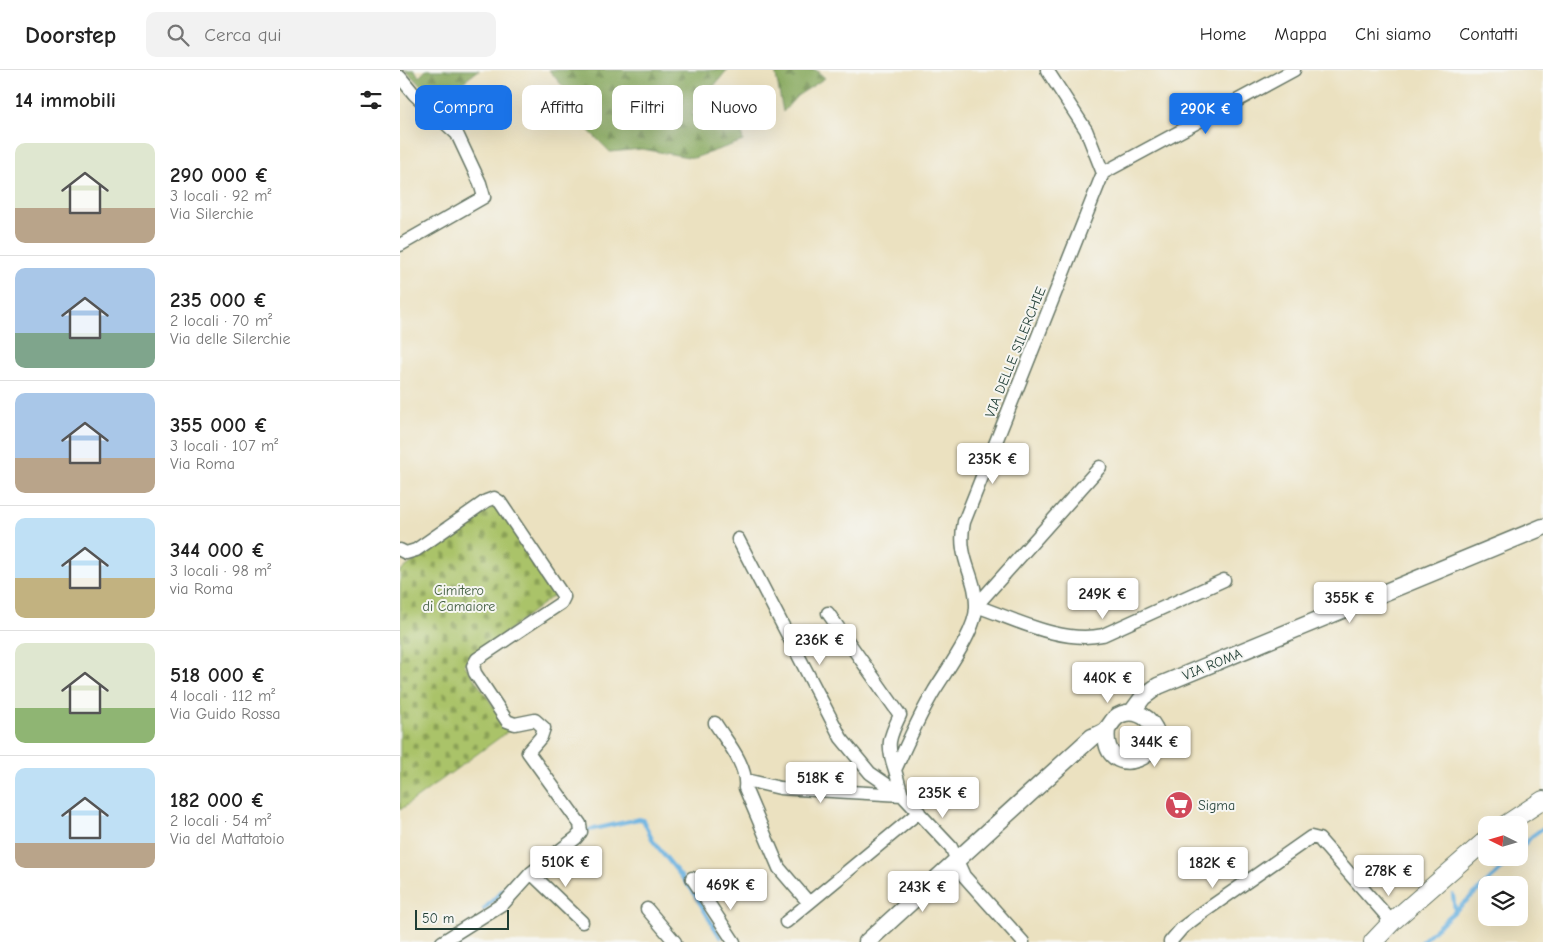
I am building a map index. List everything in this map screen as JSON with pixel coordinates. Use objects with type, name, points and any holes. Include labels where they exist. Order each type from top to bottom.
[{"type":"main road","points":[[1519,816],[1543,800]]},
{"type":"main road","points":[[1373,942],[1392,922],[1478,847]]},
{"type":"street","points":[[1047,70],[1086,130],[1103,172],[1141,154],[1294,70]]},
{"type":"street","points":[[400,77],[414,94],[457,134],[480,183],[484,197],[400,244]]},
{"type":"street","name":"VIA DELLE SILERCHIE","points":[[895,770],[933,692],[954,662],[975,615],[976,606],[968,568],[962,553],[961,539],[964,522],[1103,172]]},
{"type":"street","points":[[1100,467],[976,606],[1049,632],[1088,638],[1103,635],[1224,580]]},
{"type":"street","points":[[400,550],[406,553],[416,550],[486,501],[494,498],[500,502],[562,590],[564,597],[561,603],[477,659],[473,666],[475,674],[507,721],[514,724],[535,720],[544,728],[541,737],[528,752],[580,824],[580,832],[576,838],[531,873],[504,903],[442,942]]},
{"type":"street","name":"VIA ROMA","points":[[1138,714],[1143,697],[1158,686],[1543,527]]},
{"type":"street","points":[[738,539],[841,738],[870,774],[902,794],[952,847],[964,876],[1023,942]]},
{"type":"street","points":[[828,613],[900,715],[889,737],[889,751],[902,794]]},
{"type":"street","points":[[867,942],[957,860],[1102,737],[1115,717],[1138,714],[1154,729],[1155,737],[1153,746],[1142,758],[1126,761],[1112,753],[1102,737]]},
{"type":"street","points":[[715,723],[738,758],[746,780],[745,788],[779,868],[809,903]]},
{"type":"street","points":[[746,780],[780,788],[902,794]]},
{"type":"street","points":[[786,922],[919,812]]},
{"type":"street","points":[[1170,942],[1182,928],[1311,837],[1319,839],[1392,922]]},
{"type":"street","points":[[531,873],[582,922]]},
{"type":"street","points":[[692,878],[734,942]]},
{"type":"street","points":[[647,908],[675,942]]},
{"type":"green space","points":[[405,70],[415,70],[419,77],[426,70],[479,70],[462,83],[455,85],[421,85]]},
{"type":"green space","points":[[549,70],[727,70],[715,85],[693,85],[693,130],[742,130],[743,141],[694,158],[642,149],[610,152],[588,130],[602,130],[602,85],[562,85]]},
{"type":"green space","points":[[775,70],[816,70],[825,78],[797,96],[783,112]]},
{"type":"green space","name":"Cimitero di Camaiore","points":[[497,504],[557,593],[464,664],[510,730],[400,810],[400,571]]},
{"type":"waterway","points":[[589,830],[639,819],[643,820],[653,841],[692,890],[720,937]]},
{"type":"waterway","points":[[1528,841],[1543,828]]},
{"type":"waterway","points":[[1421,942],[1505,866]]},
{"type":"waterway","points":[[484,909],[523,870]]},
{"type":"waterway","points":[[1453,895],[1455,911]]},
{"type":"place","name":"Sigma","points":[[1179,805]]}]
